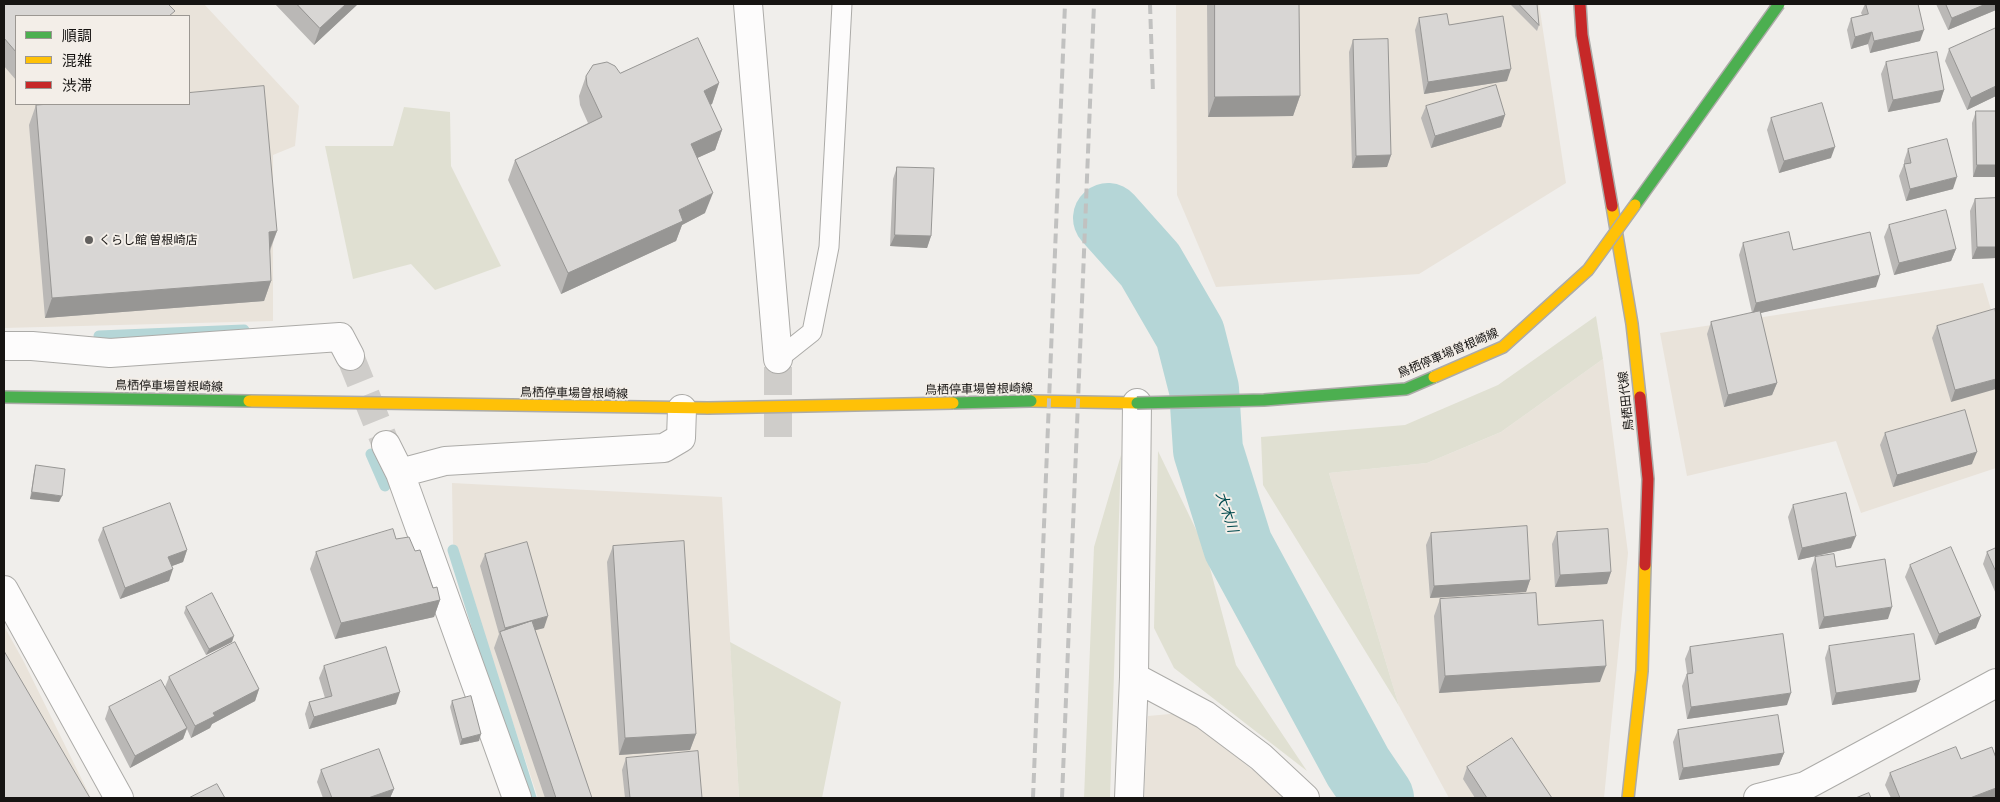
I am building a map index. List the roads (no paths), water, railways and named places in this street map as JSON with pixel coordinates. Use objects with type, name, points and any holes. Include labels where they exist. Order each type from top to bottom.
[{"type":"main road","name":"鳥栖田代線","points":[[1580,4],[1582,35],[1632,324],[1648,478],[1642,671],[1628,798]]},
{"type":"main road","name":"鳥栖停車場曽根崎線","points":[[4,397],[695,408],[1031,401],[1137,403],[1264,400],[1406,389],[1503,347],[1588,270],[1779,4]]},
{"type":"street","points":[[748,4],[778,359]]},
{"type":"street","points":[[4,346],[32,346],[110,353],[340,337],[350,356]]},
{"type":"street","points":[[1129,798],[1134,677],[1137,403]]},
{"type":"street","points":[[400,473],[445,461],[664,448],[681,438],[695,408]]},
{"type":"street","points":[[386,445],[400,473],[517,798]]},
{"type":"street","points":[[4,590],[119,798]]},
{"type":"street","points":[[1134,677],[1204,715],[1261,757],[1305,798]]},
{"type":"street","points":[[1758,798],[1805,786],[1996,683]]},
{"type":"lane","points":[[778,359],[812,332],[829,247],[842,4]]},
{"type":"waterway","name":"大木川","points":[[1108,218],[1150,265],[1190,334],[1204,389],[1208,450],[1238,546],[1358,767],[1379,798]]},
{"type":"waterway","points":[[99,336],[244,330]]},
{"type":"waterway","points":[[371,454],[385,486]]},
{"type":"waterway","points":[[453,550],[531,798]]},
{"type":"tunnel","points":[[350,356],[386,445]]},
{"type":"tunnel","points":[[778,359],[778,437]]},
{"type":"railway","points":[[1033,798],[1065,4]]},
{"type":"railway","points":[[1062,798],[1094,4]]},
{"type":"railway","points":[[1150,4],[1153,93]]},
{"type":"place","name":"くらし館 曽根崎店","points":[[89,240]]}]
